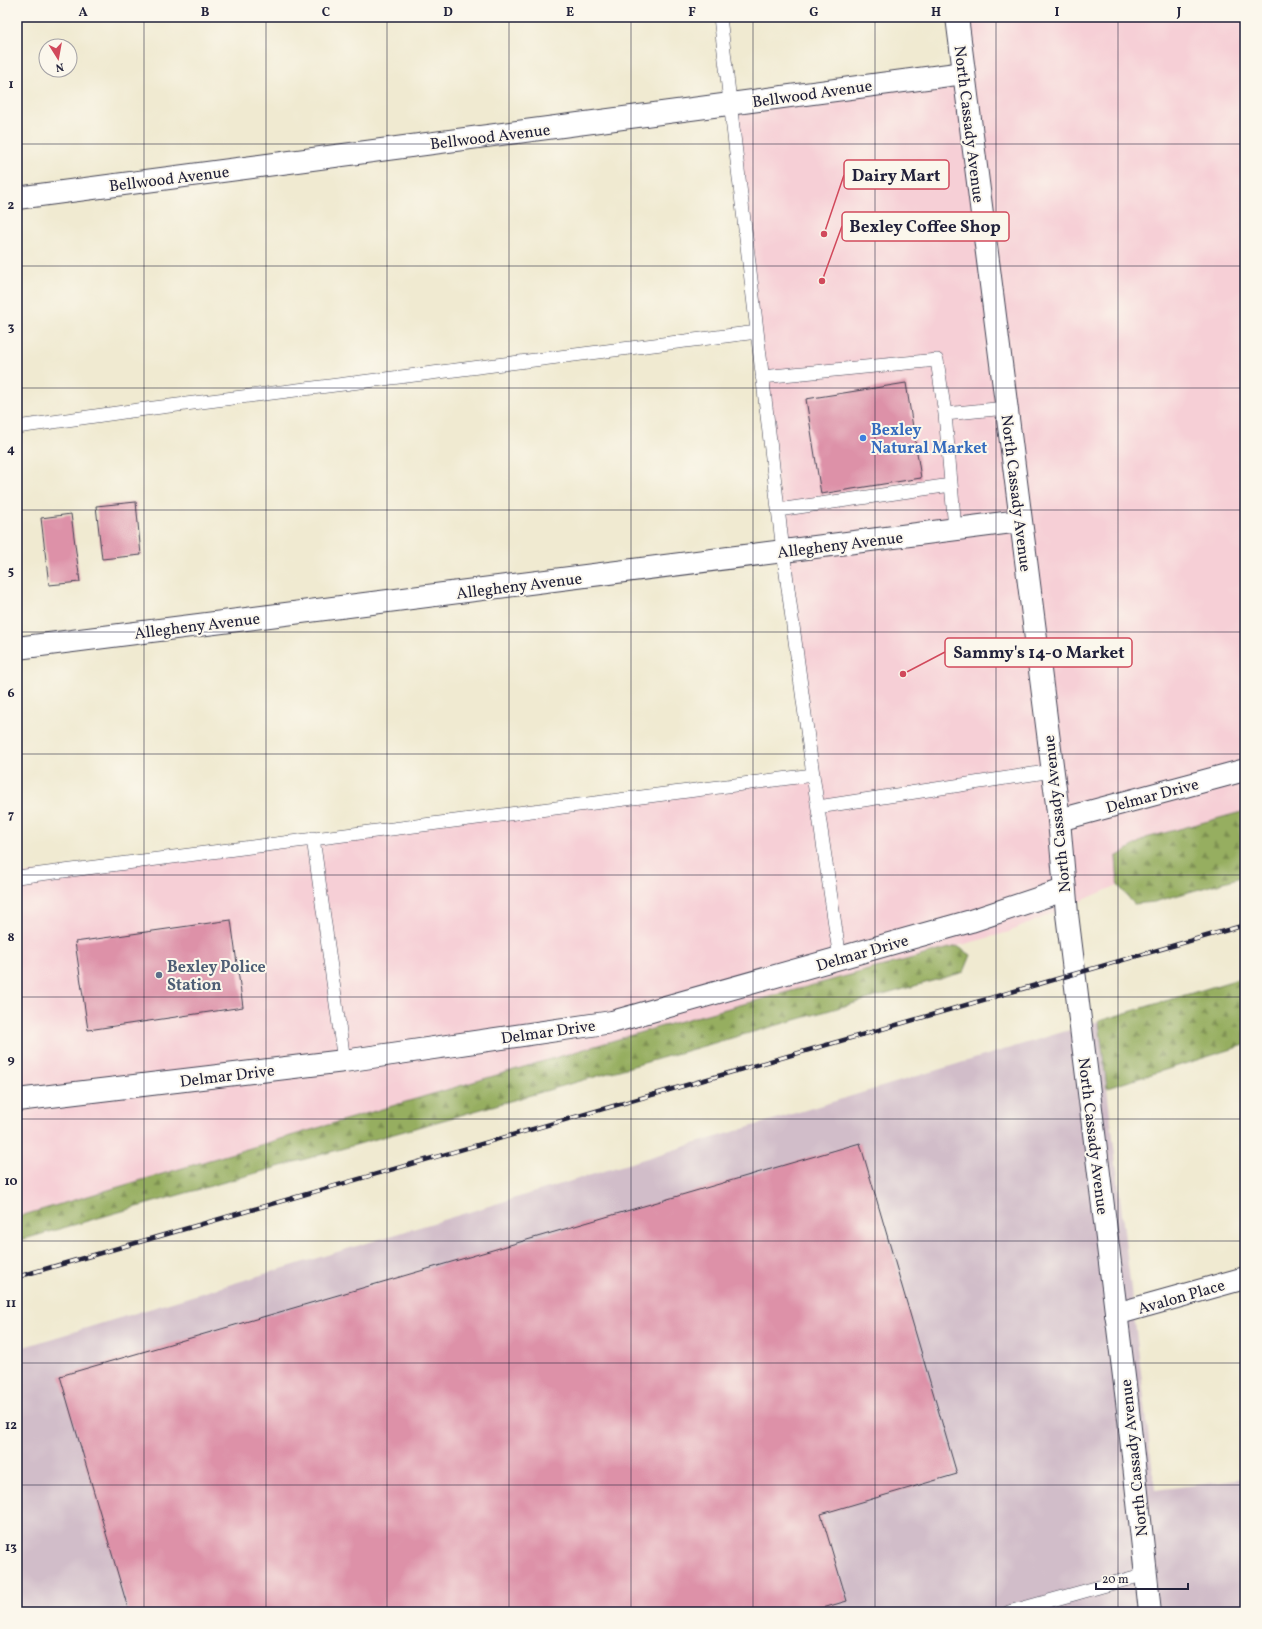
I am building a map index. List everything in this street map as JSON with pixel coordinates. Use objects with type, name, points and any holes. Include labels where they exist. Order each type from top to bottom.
[{"type":"street","name":"North Cassady Avenue","points":[[956,17],[1059,820],[1064,890],[1116,1314],[1150,1612]]},
{"type":"street","name":"Bellwood Avenue","points":[[17,198],[964,73]]},
{"type":"street","name":"Allegheny Avenue","points":[[17,648],[1020,521]]},
{"type":"street","name":"Delmar Drive","points":[[1059,820],[1245,770]]},
{"type":"street","name":"Delmar Drive","points":[[17,1100],[344,1061],[612,1022],[971,921],[1064,890]]},
{"type":"street","name":"Avalon Place","points":[[1116,1314],[1245,1278]]},
{"type":"lane","points":[[720,17],[783,551],[813,775],[840,959]]},
{"type":"lane","points":[[17,427],[138,410],[757,332]]},
{"type":"lane","points":[[762,376],[937,360],[945,414],[955,529]]},
{"type":"lane","points":[[945,414],[1006,408]]},
{"type":"lane","points":[[778,510],[951,485]]},
{"type":"lane","points":[[818,806],[1052,771]]},
{"type":"lane","points":[[17,877],[813,775]]},
{"type":"lane","points":[[313,838],[344,1061]]},
{"type":"lane","points":[[1009,1612],[1146,1574]]},
{"type":"shaded area","points":[[955,17],[1245,17],[1245,811],[1146,838],[1116,857],[1118,885],[1009,932],[659,1027],[17,1217],[17,875],[814,776],[730,104],[961,78]]},
{"type":"shaded area","points":[[1099,1021],[1155,1490],[1245,1479],[1245,1612],[17,1612],[17,1349]]},
{"type":"green space","points":[[1245,811],[1245,876],[1154,902],[1134,904],[1118,885],[1116,857],[1146,838]]},
{"type":"green space","points":[[957,946],[971,955],[964,972],[17,1241],[17,1217],[659,1027]]},
{"type":"green space","points":[[1245,977],[1245,1045],[1107,1088],[1099,1021]]},
{"type":"building","name":"Bexley Natural Market","points":[[906,383],[921,478],[821,494],[806,399]]},
{"type":"building","points":[[136,502],[141,555],[102,559],[96,506]]},
{"type":"building","points":[[71,514],[80,582],[49,585],[41,518]]},
{"type":"building","name":"Bexley Police Station","points":[[231,920],[243,1007],[88,1030],[75,942]]},
{"type":"building","points":[[860,1143],[957,1474],[821,1514],[847,1601],[809,1612],[129,1612],[60,1376]]},
{"type":"railway","points":[[17,1277],[1245,925]]},
{"type":"place","name":"Dairy Mart","points":[[824,234]]},
{"type":"place","name":"Bexley Coffee Shop","points":[[822,281]]},
{"type":"place","name":"Bexley Natural Market","points":[[863,438]]},
{"type":"place","name":"Sammy's 14-0 Market","points":[[903,674]]},
{"type":"place","name":"Bexley Police Station","points":[[159,975]]}]
